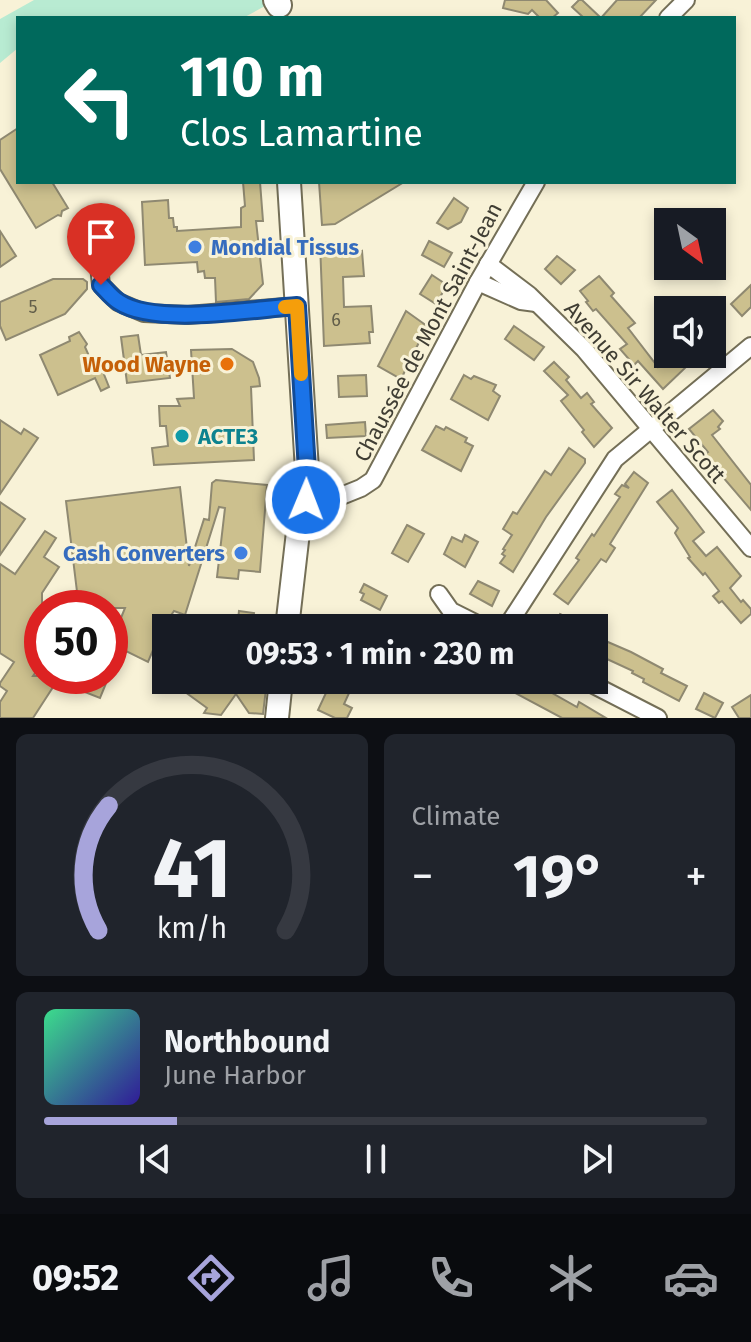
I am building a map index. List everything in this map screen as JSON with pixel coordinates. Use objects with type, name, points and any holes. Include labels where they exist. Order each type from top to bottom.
[{"type":"main road","points":[[289,184],[307,470],[289,614]]},
{"type":"main road","points":[[302,614],[312,528],[304,511]]},
{"type":"main road","points":[[277,718],[280,694]]},
{"type":"main road","points":[[290,718],[293,694]]},
{"type":"street","points":[[670,16],[686,0]]},
{"type":"street","name":"Chaussée de Mont Saint-Jean","points":[[304,511],[368,484],[535,184]]},
{"type":"street","points":[[98,256],[101,285],[118,302],[144,313],[188,315],[297,306]]},
{"type":"street","name":"Avenue Sir Walter Scott","points":[[488,264],[537,303],[584,349],[751,548]]},
{"type":"street","name":"Avenue Sir Walter Scott","points":[[478,282],[521,301],[537,303]]},
{"type":"street","points":[[515,614],[609,468],[649,429],[751,346]]},
{"type":"street","points":[[439,594],[451,611],[457,614]]},
{"type":"street","points":[[608,692],[658,718]]},
{"type":"green space","points":[[34,0],[263,0],[265,6],[247,16],[16,16],[16,50],[0,63],[0,19]]},
{"type":"building","points":[[505,0],[546,0],[558,13],[554,16],[538,16],[532,10],[528,14],[503,8]]},
{"type":"building","points":[[582,0],[599,16],[582,16],[572,7]]},
{"type":"building","points":[[617,0],[656,0],[641,16],[603,16]]},
{"type":"building","points":[[16,129],[16,184],[53,184],[68,208],[62,211],[61,216],[36,228],[0,169],[0,140]]},
{"type":"building","name":"Mondial Tissus","points":[[243,184],[260,184],[263,221],[256,221],[263,284],[249,299],[216,302],[215,278],[205,278],[204,271],[198,272],[197,262],[145,265],[142,202],[168,200],[169,218],[173,218],[177,231],[241,227],[241,208],[245,206]]},
{"type":"building","points":[[319,184],[401,184],[335,224],[322,225]]},
{"type":"building","points":[[454,198],[468,208],[461,222],[448,229],[437,223]]},
{"type":"building","points":[[0,231],[16,256],[0,267]]},
{"type":"building","points":[[429,241],[452,253],[444,267],[422,255]]},
{"type":"building","points":[[339,242],[343,254],[348,252],[349,256],[362,251],[364,276],[343,277],[344,307],[371,306],[373,332],[369,332],[370,343],[324,346],[320,243]]},
{"type":"building","points":[[557,256],[575,270],[561,284],[545,269]]},
{"type":"building","points":[[432,275],[447,285],[436,304],[420,294]]},
{"type":"building","points":[[599,276],[614,293],[611,296],[635,323],[628,328],[654,362],[654,368],[685,368],[663,389],[638,361],[634,365],[620,349],[627,344],[596,309],[593,311],[580,291]]},
{"type":"building","points":[[53,279],[83,279],[87,282],[87,289],[65,314],[6,340],[0,326],[0,302]]},
{"type":"building","points":[[751,285],[751,307],[742,316],[731,304]]},
{"type":"building","points":[[406,311],[427,326],[401,379],[378,366]]},
{"type":"building","points":[[514,326],[544,347],[534,360],[505,339]]},
{"type":"building","points":[[79,332],[87,344],[85,347],[93,365],[99,362],[109,387],[101,391],[95,378],[58,395],[40,355],[70,341],[69,337]]},
{"type":"building","points":[[138,335],[141,355],[166,352],[170,378],[127,383],[121,337]]},
{"type":"building","points":[[232,349],[253,362],[259,378],[260,386],[251,387],[254,460],[154,465],[152,448],[168,446],[166,426],[160,426],[159,406],[180,406],[177,399],[194,398],[191,350]]},
{"type":"building","points":[[554,362],[569,377],[566,380],[581,398],[587,393],[594,402],[591,404],[612,428],[594,447],[561,401],[568,395],[544,371]]},
{"type":"building","points":[[366,375],[367,396],[339,397],[338,376]]},
{"type":"building","points":[[464,375],[496,385],[493,391],[500,396],[488,420],[451,399]]},
{"type":"building","points":[[713,410],[723,421],[718,427],[720,429],[712,435],[751,485],[751,510],[704,455],[708,452],[689,429]]},
{"type":"building","points":[[0,420],[21,434],[24,429],[38,438],[0,494]]},
{"type":"building","points":[[365,422],[366,436],[327,438],[326,425]]},
{"type":"building","points":[[436,426],[444,430],[446,427],[467,438],[465,442],[473,446],[461,471],[422,450]]},
{"type":"building","points":[[569,448],[585,459],[585,463],[546,517],[513,572],[500,563],[505,556],[503,549],[512,535],[503,529],[513,512],[517,514],[545,471],[551,475]]},
{"type":"building","points":[[634,472],[648,483],[610,544],[615,548],[606,562],[601,559],[568,604],[554,594],[620,497],[615,494],[622,485],[629,488],[625,484]]},
{"type":"building","points":[[216,480],[267,485],[260,572],[239,570],[238,579],[217,577],[225,508],[219,507],[185,614],[174,611],[172,614],[152,614],[152,652],[148,662],[128,652],[128,590],[77,590],[66,501],[180,487],[189,566],[204,519],[209,520],[212,483]]},
{"type":"building","points":[[672,490],[704,532],[693,541],[706,556],[717,547],[741,576],[730,588],[751,609],[751,614],[741,623],[722,601],[719,603],[713,596],[719,591],[688,558],[675,533],[678,528],[657,502]]},
{"type":"building","points":[[0,502],[25,519],[0,555]]},
{"type":"building","points":[[407,525],[424,534],[408,562],[392,553]]},
{"type":"building","points":[[45,531],[56,538],[44,557],[59,567],[44,590],[24,590],[24,694],[49,694],[33,718],[0,718],[0,702],[7,691],[0,683],[14,662],[0,653],[0,564],[15,574]]},
{"type":"building","points":[[465,535],[478,542],[465,567],[444,554],[452,537],[462,542]]},
{"type":"building","points":[[478,581],[499,591],[492,606],[470,594]]},
{"type":"building","points":[[364,584],[387,596],[380,610],[361,600],[364,594],[360,592]]},
{"type":"building","points":[[608,642],[663,669],[661,673],[687,686],[679,701],[643,682],[644,679],[608,659]]},
{"type":"building","points":[[704,693],[723,703],[715,718],[696,709]]},
{"type":"building","points":[[188,694],[236,694],[221,715],[204,713],[207,708]]},
{"type":"building","points":[[236,694],[265,694],[263,714],[249,713]]},
{"type":"building","points":[[325,694],[349,694],[344,704],[352,708],[347,718],[335,718],[318,710]]},
{"type":"building","points":[[517,694],[554,694],[577,707],[579,702],[606,718],[562,718]]},
{"type":"building","points":[[751,695],[751,718],[739,718],[732,707]]},
{"type":"slow traffic","points":[[285,307],[297,306],[301,374]]},
{"type":"place","name":"Mondial Tissus","points":[[195,247]]},
{"type":"place","name":"Wood Wayne","points":[[227,364]]},
{"type":"place","name":"ACTE3","points":[[182,436]]},
{"type":"place","name":"Cash Converters","points":[[241,553]]},
{"type":"route","points":[[101,285],[118,302],[144,313],[188,315],[297,306],[306,500]]}]
